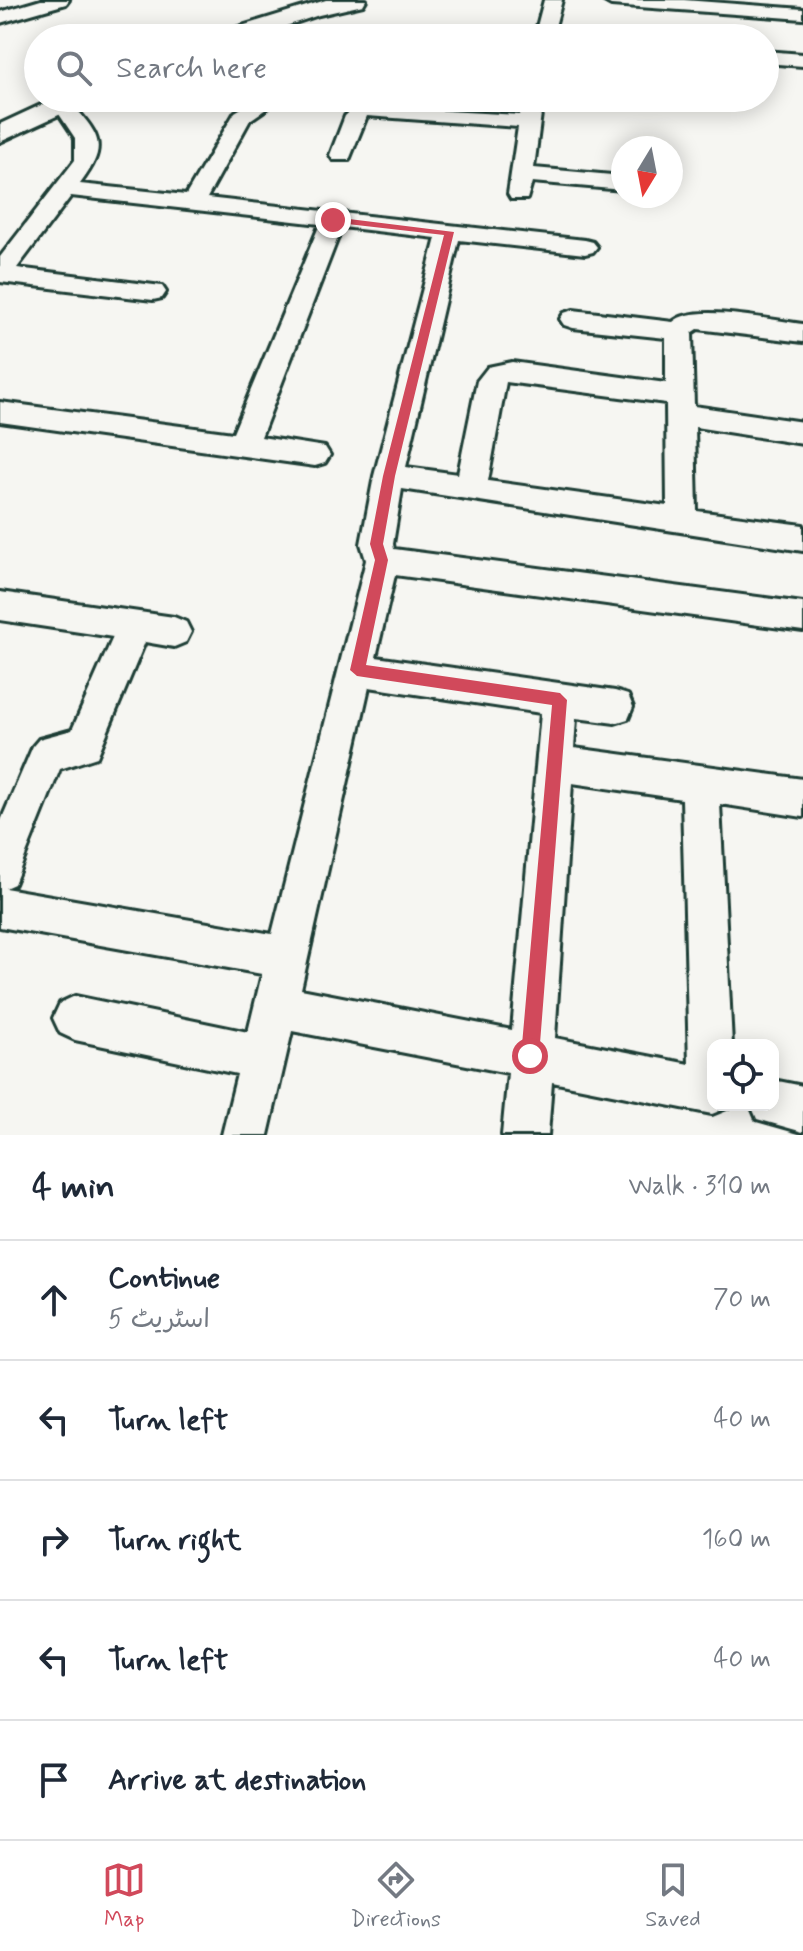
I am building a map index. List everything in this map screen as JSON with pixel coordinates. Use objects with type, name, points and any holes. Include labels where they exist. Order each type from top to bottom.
[{"type":"street","points":[[0,18],[60,0]]},
{"type":"street","points":[[267,24],[322,5],[355,0]]},
{"type":"street","points":[[547,24],[553,0]]},
{"type":"street","points":[[611,0],[803,14]]},
{"type":"street","points":[[779,58],[803,60]]},
{"type":"street","points":[[0,134],[48,112]]},
{"type":"street","points":[[0,274],[86,161],[91,149],[75,112]]},
{"type":"street","points":[[192,204],[242,116],[249,112]]},
{"type":"street","points":[[341,155],[355,116],[360,112]]},
{"type":"street","points":[[391,112],[530,122]]},
{"type":"street","points":[[531,112],[520,185],[611,183]]},
{"type":"street","points":[[67,189],[585,247]]},
{"type":"street","points":[[243,445],[333,220]]},
{"type":"street","points":[[245,1135],[382,560],[377,544],[389,476],[449,232]]},
{"type":"street","points":[[0,274],[153,292]]},
{"type":"street","points":[[573,319],[679,331]]},
{"type":"street","points":[[682,520],[679,331],[687,323],[698,320],[803,333]]},
{"type":"street","points":[[475,488],[472,476],[491,381],[498,374],[512,372],[680,404],[803,433]]},
{"type":"street","points":[[0,412],[315,455]]},
{"type":"street","points":[[389,476],[803,538]]},
{"type":"street","points":[[382,560],[803,617]]},
{"type":"street","points":[[0,606],[174,632]]},
{"type":"street","points":[[0,870],[46,758],[52,751],[84,745],[135,626]]},
{"type":"street","points":[[357,670],[615,707]]},
{"type":"street","points":[[525,1135],[560,700]]},
{"type":"street","points":[[556,763],[803,798]]},
{"type":"street","points":[[700,783],[711,1039]]},
{"type":"street","points":[[0,907],[286,957]]},
{"type":"street","points":[[275,1006],[707,1090]]},
{"type":"street","points":[[75,1018],[263,1057]]},
{"type":"route","points":[[333,220],[449,232],[389,476],[377,544],[382,560],[357,670],[560,700],[530,1056]]}]
